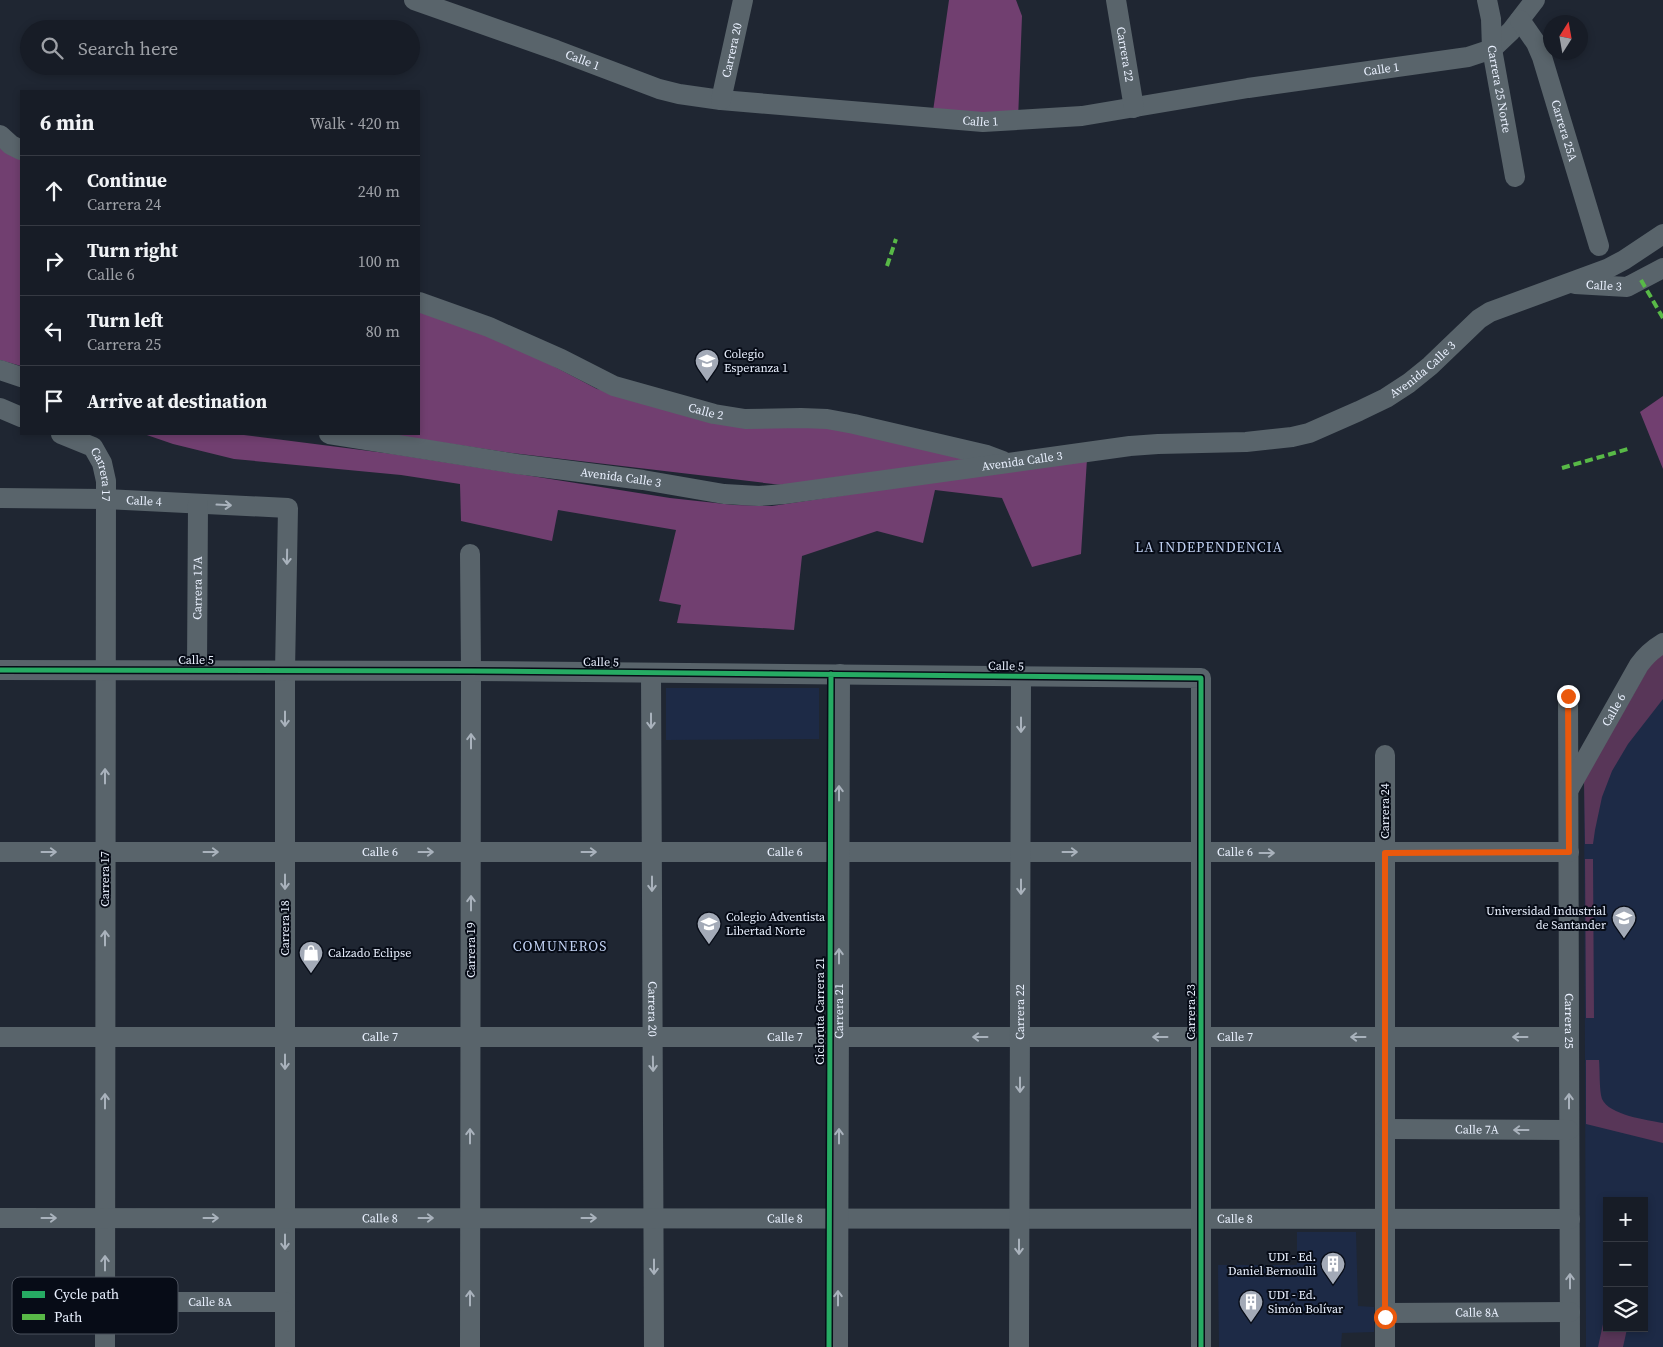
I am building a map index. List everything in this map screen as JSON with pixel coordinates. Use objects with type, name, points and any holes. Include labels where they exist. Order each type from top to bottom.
[{"type":"street","name":"Calle 1","points":[[414,0],[659,89],[679,94],[721,100],[983,122],[1082,116],[1258,86],[1468,57],[1492,49],[1520,20],[1535,0]]},
{"type":"street","name":"Carrera 20","points":[[721,100],[744,0]]},
{"type":"street","name":"Carrera 22","points":[[1116,0],[1134,108]]},
{"type":"street","name":"Carrera 25 Norte","points":[[1487,0],[1491,19],[1492,49],[1514,177]]},
{"type":"street","name":"Carrera 25A","points":[[1520,20],[1536,43],[1542,57],[1598,246]]},
{"type":"street","points":[[0,135],[20,149]]},
{"type":"street","name":"Avenida Calle 3","points":[[335,435],[517,464],[643,480],[738,495],[784,494],[1130,446],[1246,442],[1292,437],[1309,432],[1386,398],[1430,366],[1479,319],[1490,312],[1607,269],[1663,234]]},
{"type":"street","name":"Calle 3","points":[[1568,284],[1627,287],[1663,268]]},
{"type":"street","name":"Calle 2","points":[[420,302],[489,326],[614,386],[714,414],[745,418],[801,418],[842,422],[986,455],[1008,463]]},
{"type":"street","points":[[0,370],[20,376]]},
{"type":"street","points":[[0,408],[20,417]]},
{"type":"street","name":"Carrera 17","points":[[63,435],[93,447],[102,463],[106,481],[105,1277]]},
{"type":"street","name":"Calle 4","points":[[0,498],[105,499],[288,508]]},
{"type":"street","name":"Carrera 17A","points":[[197,670],[198,504]]},
{"type":"street","name":"Carrera 18","points":[[285,1347],[285,671],[288,508]]},
{"type":"street","name":"Carrera 19","points":[[470,554],[470,1347]]},
{"type":"street","name":"Calle 6","points":[[1568,790],[1645,656],[1663,643]]},
{"type":"street","name":"Calle 5","points":[[0,670],[471,671],[1201,678]]},
{"type":"street","name":"Carrera 20","points":[[651,673],[654,1347]]},
{"type":"street","name":"Carrera 21","points":[[838,1347],[840,674]]},
{"type":"street","name":"Carrera 22","points":[[1019,1347],[1021,676]]},
{"type":"street","name":"Carrera 23","points":[[1201,678],[1202,1347]]},
{"type":"street","name":"Carrera 25","points":[[1568,696],[1570,1347]]},
{"type":"street","name":"Carrera 24","points":[[1385,755],[1386,1347]]},
{"type":"street","name":"Calle 6","points":[[0,852],[1569,852]]},
{"type":"street","name":"Calle 7","points":[[0,1037],[1569,1037]]},
{"type":"street","name":"Calle 7A","points":[[1385,1130],[1570,1130]]},
{"type":"street","name":"Calle 8","points":[[0,1218],[1570,1218]]},
{"type":"street","name":"Calle 8A","points":[[178,1302],[285,1302]]},
{"type":"street","name":"Calle 8A","points":[[1386,1313],[1570,1312]]},
{"type":"street","name":"Carrera 17","points":[[105,1334],[105,1347]]},
{"type":"shaded area","points":[[949,0],[1016,0],[1022,16],[1018,120],[932,118]]},
{"type":"shaded area","points":[[0,148],[20,158],[20,366],[0,360]]},
{"type":"shaded area","points":[[420,309],[523,350],[597,389],[814,425],[980,459],[782,485],[512,453],[392,435],[420,435]]},
{"type":"shaded area","points":[[1663,396],[1663,469],[1640,412]]},
{"type":"shaded area","points":[[147,435],[244,435],[393,454],[670,498],[734,505],[772,506],[1087,459],[1081,554],[1032,567],[1002,498],[935,490],[923,543],[877,531],[802,556],[794,630],[677,623],[681,605],[659,601],[676,530],[558,510],[552,541],[461,521],[460,484],[401,475],[234,459],[173,444]]},
{"type":"shaded area","name":"Universidad Industrial de Santander","points":[[1663,650],[1663,1347],[1586,1347],[1584,781]]},
{"type":"shaded area","points":[[1663,650],[1663,699],[1628,744],[1612,771],[1602,797],[1593,844],[1585,844],[1584,781],[1657,653]]},
{"type":"shaded area","points":[[666,688],[819,688],[819,739],[666,740]]},
{"type":"shaded area","points":[[1585,859],[1593,859],[1594,1018],[1586,1018]]},
{"type":"shaded area","points":[[1586,1060],[1599,1060],[1601,1095],[1606,1105],[1629,1116],[1663,1123],[1663,1143],[1586,1124]]},
{"type":"shaded area","points":[[1297,1232],[1356,1232],[1358,1306],[1374,1307],[1374,1332],[1342,1333],[1341,1347],[1219,1347],[1218,1265],[1297,1265]]},
{"type":"shaded area","points":[[1603,1324],[1603,1332],[1626,1332],[1623,1347],[1598,1347]]},
{"type":"marked path","points":[[887,266],[896,239]]},
{"type":"marked path","points":[[1641,280],[1663,318]]},
{"type":"marked path","points":[[1562,468],[1628,449]]},
{"type":"cycle path","points":[[0,670],[471,671],[1201,678],[1201,1347]]},
{"type":"cycle path","name":"Cicloruta Carrera 21","points":[[829,1347],[831,674]]},
{"type":"place","name":"Colegio Esperanza 1","points":[[707,382]]},
{"type":"place","name":"Universidad Industrial de Santander","points":[[1624,939]]},
{"type":"place","name":"Colegio Adventista Libertad Norte","points":[[709,945]]},
{"type":"place","name":"Calzado Eclipse","points":[[311,974]]},
{"type":"place","name":"UDI - Ed. Daniel Bernoulli","points":[[1333,1285]]},
{"type":"place","name":"UDI - Ed. Simón Bolívar","points":[[1251,1323]]},
{"type":"district","name":"LA INDEPENDENCIA","points":[[1209,547]]},
{"type":"district","name":"COMUNEROS","points":[[560,946]]},
{"type":"route","points":[[1385,1317],[1385,853],[1569,852],[1568,696]]}]
